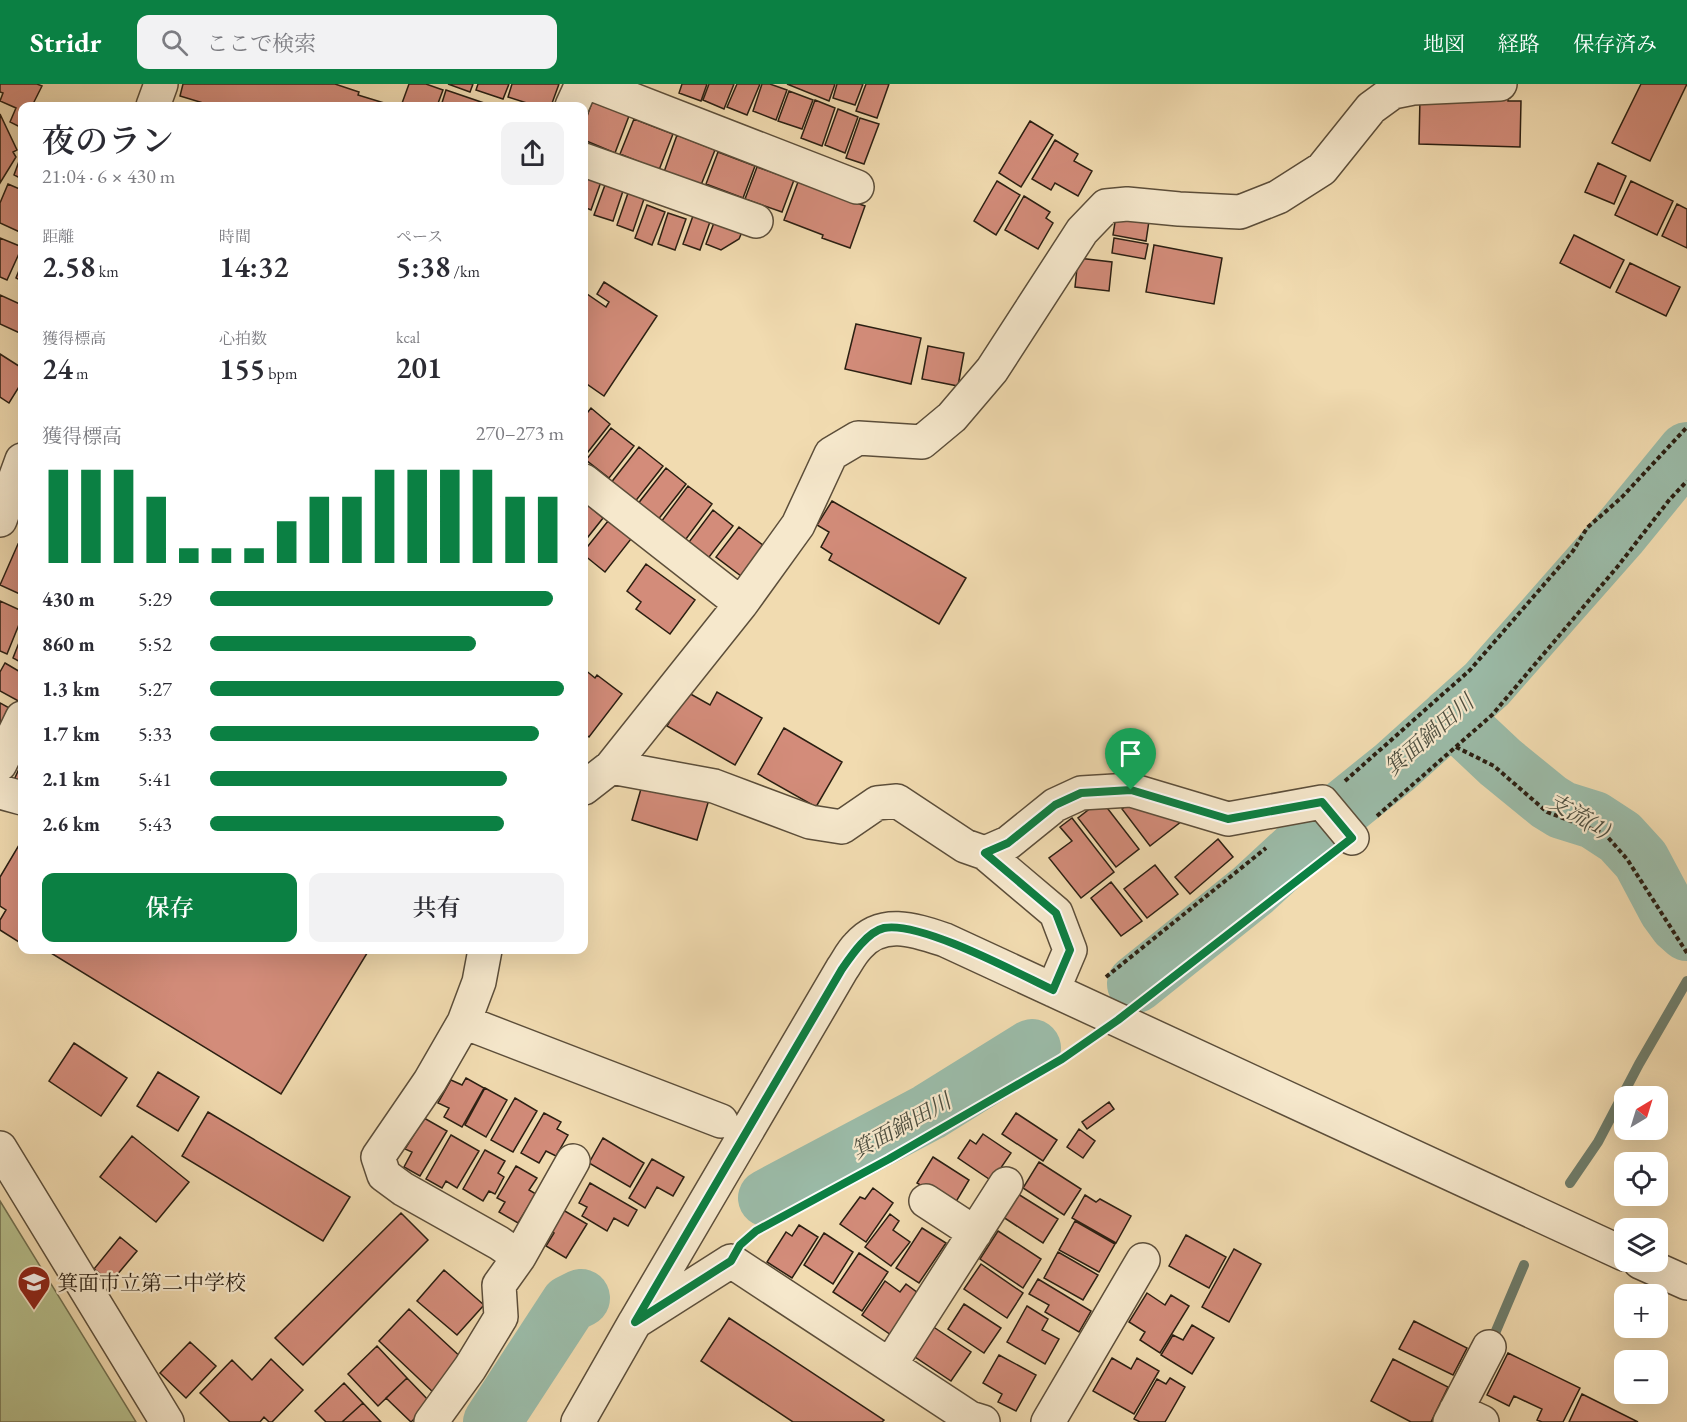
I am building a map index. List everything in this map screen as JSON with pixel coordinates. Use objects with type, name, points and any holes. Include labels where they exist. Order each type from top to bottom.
[{"type":"street","points":[[154,102],[161,84]]},
{"type":"street","points":[[574,102],[582,84]]},
{"type":"street","points":[[592,84],[857,187]]},
{"type":"street","points":[[588,785],[612,767],[741,604],[798,525],[831,454],[858,438],[922,442],[952,417],[992,370],[1082,231],[1106,206],[1127,204],[1239,212],[1278,197],[1322,169],[1371,108],[1393,92],[1413,88],[1500,84]]},
{"type":"street","points":[[588,161],[756,221]]},
{"type":"street","points":[[18,471],[0,520],[18,529]]},
{"type":"street","points":[[588,484],[741,604]]},
{"type":"street","points":[[0,764],[18,726]]},
{"type":"street","points":[[612,767],[714,786],[810,822],[842,827],[877,803],[897,801],[965,846],[985,853],[1056,913],[1070,950],[1053,990]]},
{"type":"street","points":[[985,853],[1008,843],[1055,805],[1081,793],[1131,790],[1228,819],[1324,805],[1349,834]]},
{"type":"street","points":[[0,792],[18,797]]},
{"type":"street","points":[[578,1422],[842,969],[858,945],[883,928],[915,930],[945,940],[1614,1249]]},
{"type":"street","points":[[484,954],[478,982],[464,1022],[430,1081],[378,1157],[384,1175],[403,1189],[519,1257]]},
{"type":"street","points":[[464,1022],[721,1121]]},
{"type":"street","points":[[0,1148],[167,1422]]},
{"type":"street","points":[[430,1422],[470,1368],[501,1317],[499,1285],[519,1257],[573,1161]]},
{"type":"street","points":[[890,1365],[1006,1184]]},
{"type":"street","points":[[926,1201],[975,1233]]},
{"type":"street","points":[[1048,1422],[1143,1260]]},
{"type":"street","points":[[635,1322],[731,1261],[970,1418],[983,1422]]},
{"type":"street","points":[[1662,1272],[1687,1283]]},
{"type":"street","points":[[1463,1418],[1489,1347]]},
{"type":"path","points":[[1324,805],[1470,670],[1573,551],[1587,528],[1622,497],[1687,427]]},
{"type":"path","points":[[731,1261],[740,1245],[756,1231],[889,1159],[1062,1059],[1118,1020],[1458,746],[1506,699],[1687,481]]},
{"type":"path","points":[[1458,746],[1494,766],[1547,812],[1605,834],[1627,859],[1687,953]]},
{"type":"path","points":[[1126,962],[1269,845]]},
{"type":"green space","name":"箕面市立第二中学校","points":[[0,1201],[136,1422],[0,1422]]},
{"type":"building","points":[[0,84],[42,86],[34,102],[18,102],[18,126],[10,122],[16,108],[0,101],[3,93],[0,92]]},
{"type":"building","points":[[183,84],[335,84],[359,92],[358,95],[381,102],[200,102],[180,96]]},
{"type":"building","points":[[409,84],[426,84],[443,90],[438,102],[402,102]]},
{"type":"building","points":[[448,84],[473,84],[470,92]]},
{"type":"building","points":[[478,84],[509,84],[503,99],[476,90]]},
{"type":"building","points":[[512,84],[559,84],[552,102],[524,102],[508,97]]},
{"type":"building","points":[[682,84],[707,84],[701,101],[679,93]]},
{"type":"building","points":[[709,84],[734,84],[724,109],[703,100]]},
{"type":"building","points":[[737,84],[760,84],[747,115],[727,107]]},
{"type":"building","points":[[762,84],[770,84],[787,90],[776,120],[753,111]]},
{"type":"building","points":[[787,84],[835,84],[829,101]]},
{"type":"building","points":[[837,84],[863,84],[855,105],[833,98]]},
{"type":"building","points":[[866,84],[889,84],[877,118],[856,111]]},
{"type":"building","points":[[1641,84],[1687,84],[1650,161],[1612,143]]},
{"type":"building","points":[[446,90],[481,102],[442,102]]},
{"type":"building","points":[[789,91],[813,100],[802,129],[778,121]]},
{"type":"building","points":[[1508,94],[1508,101],[1521,101],[1520,147],[1419,144],[1420,98]]},
{"type":"building","points":[[815,100],[835,108],[822,146],[801,138]]},
{"type":"building","points":[[592,102],[629,116],[615,153],[588,142],[588,114]]},
{"type":"building","points":[[838,109],[858,117],[845,153],[825,145]]},
{"type":"building","points":[[0,114],[17,150],[13,152],[16,157],[0,183]]},
{"type":"building","points":[[860,118],[879,124],[864,164],[846,158]]},
{"type":"building","points":[[634,119],[673,134],[659,170],[620,154]]},
{"type":"building","points":[[1030,121],[1053,135],[1021,187],[999,173]]},
{"type":"building","points":[[677,135],[715,150],[701,185],[664,172]]},
{"type":"building","points":[[1055,140],[1078,154],[1074,161],[1092,171],[1078,196],[1055,183],[1051,190],[1032,179]]},
{"type":"building","points":[[718,152],[755,166],[743,198],[706,184]]},
{"type":"building","points":[[1598,163],[1626,176],[1614,204],[1585,192]]},
{"type":"building","points":[[18,164],[18,177],[14,175]]},
{"type":"building","points":[[757,167],[794,180],[782,212],[745,199]]},
{"type":"building","points":[[588,175],[602,179],[591,210],[588,209]]},
{"type":"building","points":[[997,181],[1020,195],[996,235],[974,221]]},
{"type":"building","points":[[1631,181],[1673,201],[1657,235],[1615,215]]},
{"type":"building","points":[[798,182],[865,206],[850,248],[784,220]]},
{"type":"building","points":[[8,184],[18,188],[18,231],[0,223],[0,203]]},
{"type":"building","points":[[605,185],[623,191],[613,221],[594,215]]},
{"type":"building","points":[[628,193],[644,199],[633,231],[617,225]]},
{"type":"building","points":[[1024,196],[1050,212],[1046,218],[1053,223],[1038,249],[1005,230]]},
{"type":"building","points":[[1677,204],[1687,209],[1687,248],[1662,236]]},
{"type":"building","points":[[647,205],[665,212],[652,245],[635,238]]},
{"type":"building","points":[[668,213],[686,219],[675,250],[658,244]]},
{"type":"building","points":[[694,213],[711,219],[700,250],[683,244]]},
{"type":"building","points":[[1116,216],[1149,221],[1146,241],[1113,235]]},
{"type":"building","points":[[715,220],[742,232],[739,239],[721,250],[706,244]]},
{"type":"building","points":[[1574,235],[1624,260],[1610,288],[1560,263]]},
{"type":"building","points":[[0,238],[18,245],[18,256],[7,280],[0,277]]},
{"type":"building","points":[[1114,238],[1148,244],[1145,259],[1112,253]]},
{"type":"building","points":[[1154,245],[1222,258],[1214,304],[1146,292]]},
{"type":"building","points":[[1078,258],[1112,262],[1109,291],[1075,287]]},
{"type":"building","points":[[1630,263],[1680,287],[1666,316],[1616,292]]},
{"type":"building","points":[[604,282],[657,316],[604,396],[588,385],[588,295],[606,307],[609,302],[597,294]]},
{"type":"building","points":[[0,295],[18,303],[18,332],[0,324]]},
{"type":"building","points":[[856,324],[921,338],[911,384],[845,369]]},
{"type":"building","points":[[928,346],[964,353],[958,386],[922,379]]},
{"type":"building","points":[[0,354],[18,365],[18,388],[9,403],[0,397]]},
{"type":"building","points":[[591,408],[610,424],[588,452],[588,412]]},
{"type":"building","points":[[611,428],[634,446],[609,478],[588,462],[588,457]]},
{"type":"building","points":[[639,447],[663,466],[634,503],[610,484]]},
{"type":"building","points":[[666,468],[686,484],[657,521],[637,505]]},
{"type":"building","points":[[688,486],[712,504],[683,543],[658,526]]},
{"type":"building","points":[[832,501],[966,578],[939,624],[829,560],[832,554],[821,547],[829,532],[817,525]]},
{"type":"building","points":[[588,505],[603,518],[588,537]]},
{"type":"building","points":[[713,510],[733,526],[706,561],[686,546]]},
{"type":"building","points":[[608,521],[631,539],[605,572],[588,558],[588,546]]},
{"type":"building","points":[[739,527],[764,546],[741,576],[716,557]]},
{"type":"building","points":[[18,544],[18,593],[0,585]]},
{"type":"building","points":[[646,564],[695,600],[670,634],[636,609],[641,602],[627,591]]},
{"type":"building","points":[[0,601],[18,609],[18,627],[7,654],[0,651]]},
{"type":"building","points":[[18,645],[18,661],[13,658]]},
{"type":"building","points":[[5,663],[18,671],[18,701],[0,691],[0,672]]},
{"type":"building","points":[[588,672],[595,678],[597,675],[622,694],[589,737]]},
{"type":"building","points":[[687,692],[710,705],[717,692],[762,718],[735,765],[667,726]]},
{"type":"building","points":[[0,703],[13,710],[0,734]]},
{"type":"building","points":[[784,728],[842,762],[816,807],[758,774]]},
{"type":"building","points":[[643,782],[710,796],[697,840],[632,820]]},
{"type":"building","points":[[1101,800],[1139,849],[1116,867],[1078,818]]},
{"type":"building","points":[[1131,802],[1182,821],[1150,846],[1122,809]]},
{"type":"building","points":[[1072,818],[1114,872],[1081,898],[1049,858],[1072,841],[1060,827]]},
{"type":"building","points":[[1218,839],[1233,857],[1190,894],[1175,877]]},
{"type":"building","points":[[18,847],[18,941],[0,930],[0,920],[6,910],[0,906],[0,877]]},
{"type":"building","points":[[1155,865],[1178,894],[1147,918],[1124,889]]},
{"type":"building","points":[[1111,882],[1142,921],[1121,936],[1091,898]]},
{"type":"building","points":[[53,954],[367,954],[281,1094]]},
{"type":"building","points":[[74,1043],[127,1078],[101,1116],[49,1081]]},
{"type":"building","points":[[158,1072],[199,1097],[178,1131],[137,1106]]},
{"type":"building","points":[[466,1078],[484,1088],[462,1127],[444,1117],[449,1108],[438,1103],[451,1080],[462,1085]]},
{"type":"building","points":[[485,1088],[507,1100],[486,1137],[465,1125]]},
{"type":"building","points":[[515,1098],[537,1111],[513,1152],[491,1140]]},
{"type":"building","points":[[1109,1102],[1114,1109],[1087,1129],[1082,1122]]},
{"type":"building","points":[[208,1112],[350,1197],[323,1241],[182,1156]]},
{"type":"building","points":[[544,1113],[561,1122],[557,1129],[568,1135],[556,1156],[546,1151],[539,1163],[521,1153]]},
{"type":"building","points":[[1016,1113],[1057,1140],[1043,1161],[1002,1134]]},
{"type":"building","points":[[424,1118],[447,1131],[420,1176],[404,1167],[412,1152],[405,1149]]},
{"type":"building","points":[[1079,1129],[1095,1141],[1083,1158],[1067,1147]]},
{"type":"building","points":[[983,1134],[1011,1153],[992,1181],[958,1158],[970,1140],[976,1144]]},
{"type":"building","points":[[451,1135],[479,1151],[457,1188],[446,1181],[442,1188],[426,1179]]},
{"type":"building","points":[[132,1136],[189,1182],[156,1222],[100,1177]]},
{"type":"building","points":[[603,1138],[644,1163],[630,1187],[589,1163]]},
{"type":"building","points":[[485,1150],[505,1161],[498,1173],[504,1177],[495,1194],[489,1191],[483,1201],[463,1189]]},
{"type":"building","points":[[933,1157],[969,1180],[954,1205],[917,1183]]},
{"type":"building","points":[[652,1159],[684,1177],[673,1196],[657,1187],[645,1208],[629,1198]]},
{"type":"building","points":[[1039,1162],[1081,1189],[1064,1215],[1023,1188]]},
{"type":"building","points":[[516,1166],[537,1178],[529,1190],[536,1194],[518,1223],[499,1212],[505,1202],[497,1198]]},
{"type":"building","points":[[590,1183],[637,1210],[628,1226],[614,1218],[607,1231],[582,1216],[587,1207],[579,1203]]},
{"type":"building","points":[[873,1188],[893,1203],[866,1242],[840,1224],[860,1197],[865,1199]]},
{"type":"building","points":[[1018,1194],[1058,1219],[1043,1243],[1003,1217]]},
{"type":"building","points":[[1085,1195],[1096,1202],[1100,1199],[1131,1216],[1116,1243],[1072,1218]]},
{"type":"building","points":[[558,1207],[587,1224],[566,1258],[546,1246],[554,1233],[546,1228]]},
{"type":"building","points":[[401,1213],[428,1240],[303,1365],[275,1338]]},
{"type":"building","points":[[890,1214],[899,1221],[893,1230],[910,1242],[891,1266],[865,1247]]},
{"type":"building","points":[[1075,1221],[1115,1244],[1099,1272],[1059,1250]]},
{"type":"building","points":[[799,1225],[818,1237],[792,1278],[767,1262],[786,1232],[792,1236]]},
{"type":"building","points":[[922,1228],[946,1243],[919,1283],[896,1268]]},
{"type":"building","points":[[998,1231],[1041,1259],[1023,1288],[980,1259]]},
{"type":"building","points":[[824,1233],[853,1252],[833,1284],[804,1265]]},
{"type":"building","points":[[1186,1235],[1226,1257],[1209,1288],[1169,1266]]},
{"type":"building","points":[[120,1237],[137,1251],[111,1282],[94,1269]]},
{"type":"building","points":[[1234,1249],[1261,1264],[1229,1322],[1202,1307]]},
{"type":"building","points":[[1058,1252],[1098,1275],[1083,1300],[1044,1278]]},
{"type":"building","points":[[859,1253],[888,1272],[862,1311],[833,1292]]},
{"type":"building","points":[[981,1264],[1023,1293],[1007,1318],[964,1289]]},
{"type":"building","points":[[444,1270],[484,1305],[457,1335],[417,1301]]},
{"type":"building","points":[[1038,1279],[1091,1311],[1079,1332],[1045,1312],[1049,1305],[1029,1294]]},
{"type":"building","points":[[885,1281],[900,1292],[906,1284],[922,1296],[894,1337],[862,1315]]},
{"type":"building","points":[[1147,1293],[1165,1305],[1171,1295],[1189,1306],[1160,1353],[1140,1340],[1145,1332],[1129,1322]]},
{"type":"building","points":[[964,1304],[1001,1328],[984,1353],[948,1329]]},
{"type":"building","points":[[1027,1306],[1048,1319],[1042,1330],[1059,1339],[1045,1364],[1007,1342]]},
{"type":"building","points":[[409,1309],[465,1361],[435,1394],[379,1341]]},
{"type":"building","points":[[729,1318],[884,1420],[882,1422],[793,1422],[701,1361]]},
{"type":"building","points":[[1414,1321],[1467,1348],[1453,1375],[1399,1349]]},
{"type":"building","points":[[1192,1325],[1214,1338],[1192,1374],[1161,1355],[1173,1335],[1183,1340]]},
{"type":"building","points":[[932,1326],[971,1352],[951,1381],[912,1355]]},
{"type":"building","points":[[190,1342],[216,1366],[186,1398],[160,1373]]},
{"type":"building","points":[[377,1346],[407,1378],[378,1406],[348,1374]]},
{"type":"building","points":[[1508,1353],[1580,1388],[1563,1422],[1537,1420],[1542,1409],[1514,1396],[1509,1406],[1487,1395]]},
{"type":"building","points":[[999,1355],[1036,1375],[1016,1411],[998,1402],[1002,1394],[983,1383]]},
{"type":"building","points":[[1112,1358],[1131,1369],[1137,1358],[1159,1371],[1134,1414],[1093,1391]]},
{"type":"building","points":[[271,1359],[303,1390],[272,1422],[264,1417],[260,1422],[230,1422],[200,1393],[232,1360],[252,1380]]},
{"type":"building","points":[[1393,1359],[1448,1387],[1431,1422],[1411,1422],[1371,1401]]},
{"type":"building","points":[[407,1378],[431,1403],[411,1422],[386,1398]]},
{"type":"building","points":[[1170,1378],[1185,1387],[1165,1422],[1140,1422],[1134,1419],[1157,1379],[1166,1384]]},
{"type":"building","points":[[344,1383],[363,1403],[342,1422],[326,1422],[315,1411]]},
{"type":"building","points":[[1582,1394],[1638,1422],[1569,1422]]},
{"type":"building","points":[[363,1403],[381,1422],[342,1422]]},
{"type":"waterway","name":"箕面鍋田川","points":[[1136,984],[1253,890],[1328,821],[1395,767],[1487,684],[1619,534],[1687,451]]},
{"type":"waterway","name":"支流(1)","points":[[1451,716],[1500,762],[1549,802],[1562,810],[1594,820],[1620,837],[1641,860],[1667,909],[1687,932]]},
{"type":"waterway","points":[[1570,1183],[1598,1142],[1639,1064],[1687,981]]},
{"type":"waterway","name":"箕面鍋田川","points":[[767,1198],[929,1112],[1032,1048]]},
{"type":"waterway","points":[[1490,1345],[1524,1265]]},
{"type":"waterway","name":"箕面鍋田川","points":[[492,1422],[569,1304],[581,1298]]},
{"type":"place","name":"箕面市立第二中学校","points":[[34,1311]]},
{"type":"route","points":[[1131,790],[1228,819],[1322,802],[1352,838],[1118,1020],[1062,1059],[889,1159],[756,1231],[740,1245],[731,1261],[635,1322],[858,945],[883,928],[915,930],[945,940],[1053,990],[1070,950],[1056,913],[985,853],[1008,843],[1055,805],[1081,793],[1131,790]]}]
